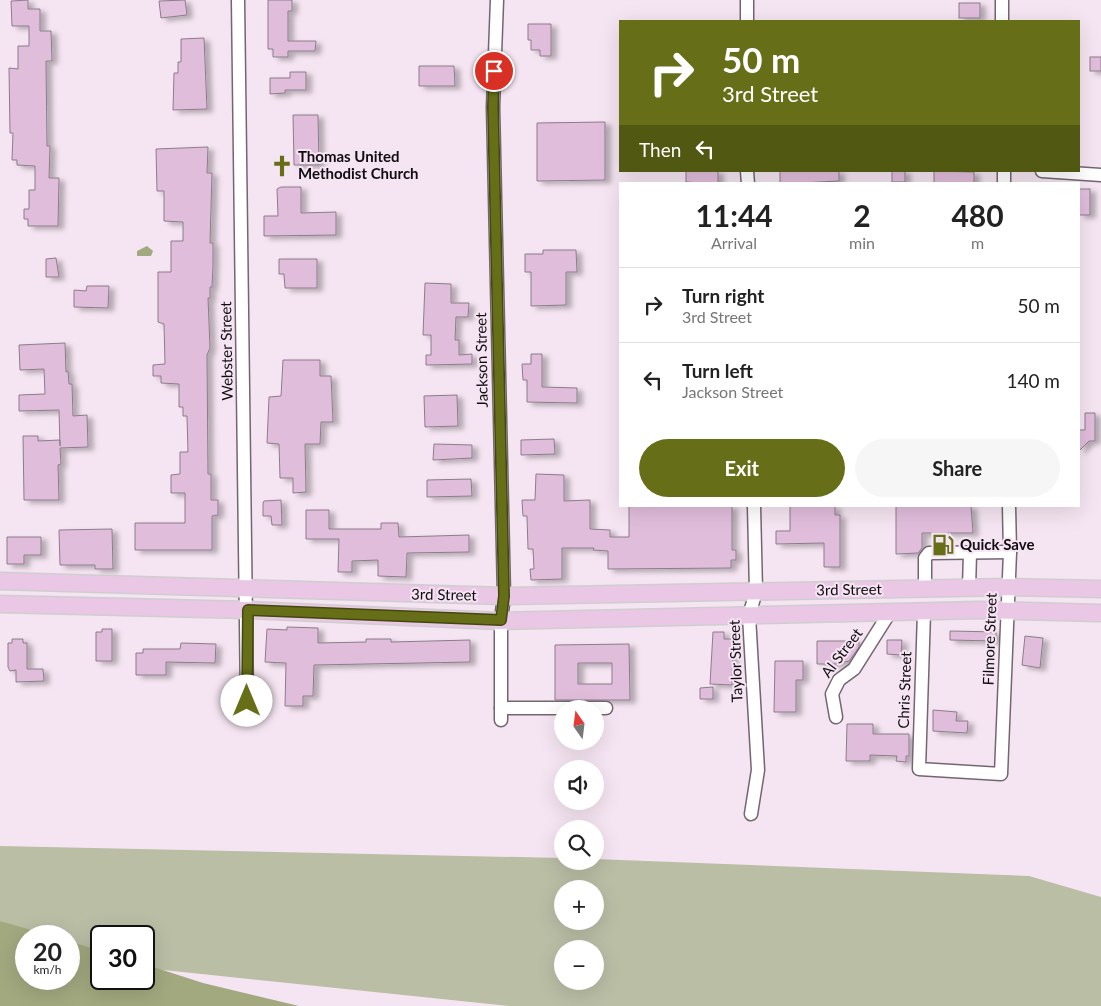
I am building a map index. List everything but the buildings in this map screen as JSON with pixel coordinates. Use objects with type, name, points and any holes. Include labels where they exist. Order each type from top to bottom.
[{"type":"main road","name":"3rd Street","points":[[0,581],[247,590],[504,596],[1009,587],[1101,589]]},
{"type":"main road","name":"3rd Street","points":[[0,604],[248,610],[501,620],[890,612],[1101,613]]},
{"type":"street","name":"Webster Street","points":[[238,0],[248,610],[247,701]]},
{"type":"street","name":"Jackson Street","points":[[497,0],[493,107],[504,596],[501,620],[501,714],[606,708]]},
{"type":"street","points":[[747,0],[747,20]]},
{"type":"street","points":[[1002,0],[1002,20]]},
{"type":"street","points":[[1057,172],[1101,175]]},
{"type":"street","name":"Taylor Street","points":[[751,814],[758,770],[750,616],[756,591],[754,507]]},
{"type":"street","name":"Filmore Street","points":[[1001,774],[1009,587],[1010,507]]},
{"type":"street","points":[[925,588],[926,558],[929,553],[1010,552]]},
{"type":"street","points":[[969,588],[970,553]]},
{"type":"street","name":"Al Street","points":[[836,717],[832,694],[839,680],[854,669],[890,612]]},
{"type":"street","name":"Chris Street","points":[[924,612],[918,769],[1001,774]]},
{"type":"shaded area","points":[[147,246],[153,251],[151,256],[137,256],[137,251]]},
{"type":"shaded area","points":[[0,846],[554,858],[554,870],[604,870],[604,859],[1029,876],[1101,897],[1101,1006],[509,1006],[155,969],[155,925],[90,925],[90,959],[80,958],[80,925],[15,925],[15,940],[0,945]]},
{"type":"shaded area","points":[[0,921],[15,925],[15,990],[80,990],[80,944],[90,948],[90,990],[155,990],[155,968],[203,983],[299,1006],[0,1006]]},
{"type":"place","name":"Thomas United Methodist Church","points":[[282,166]]},
{"type":"place","name":"Quick Save","points":[[943,545]]},
{"type":"route","points":[[247,701],[248,610],[501,620],[504,596],[493,107],[494,71]]}]
